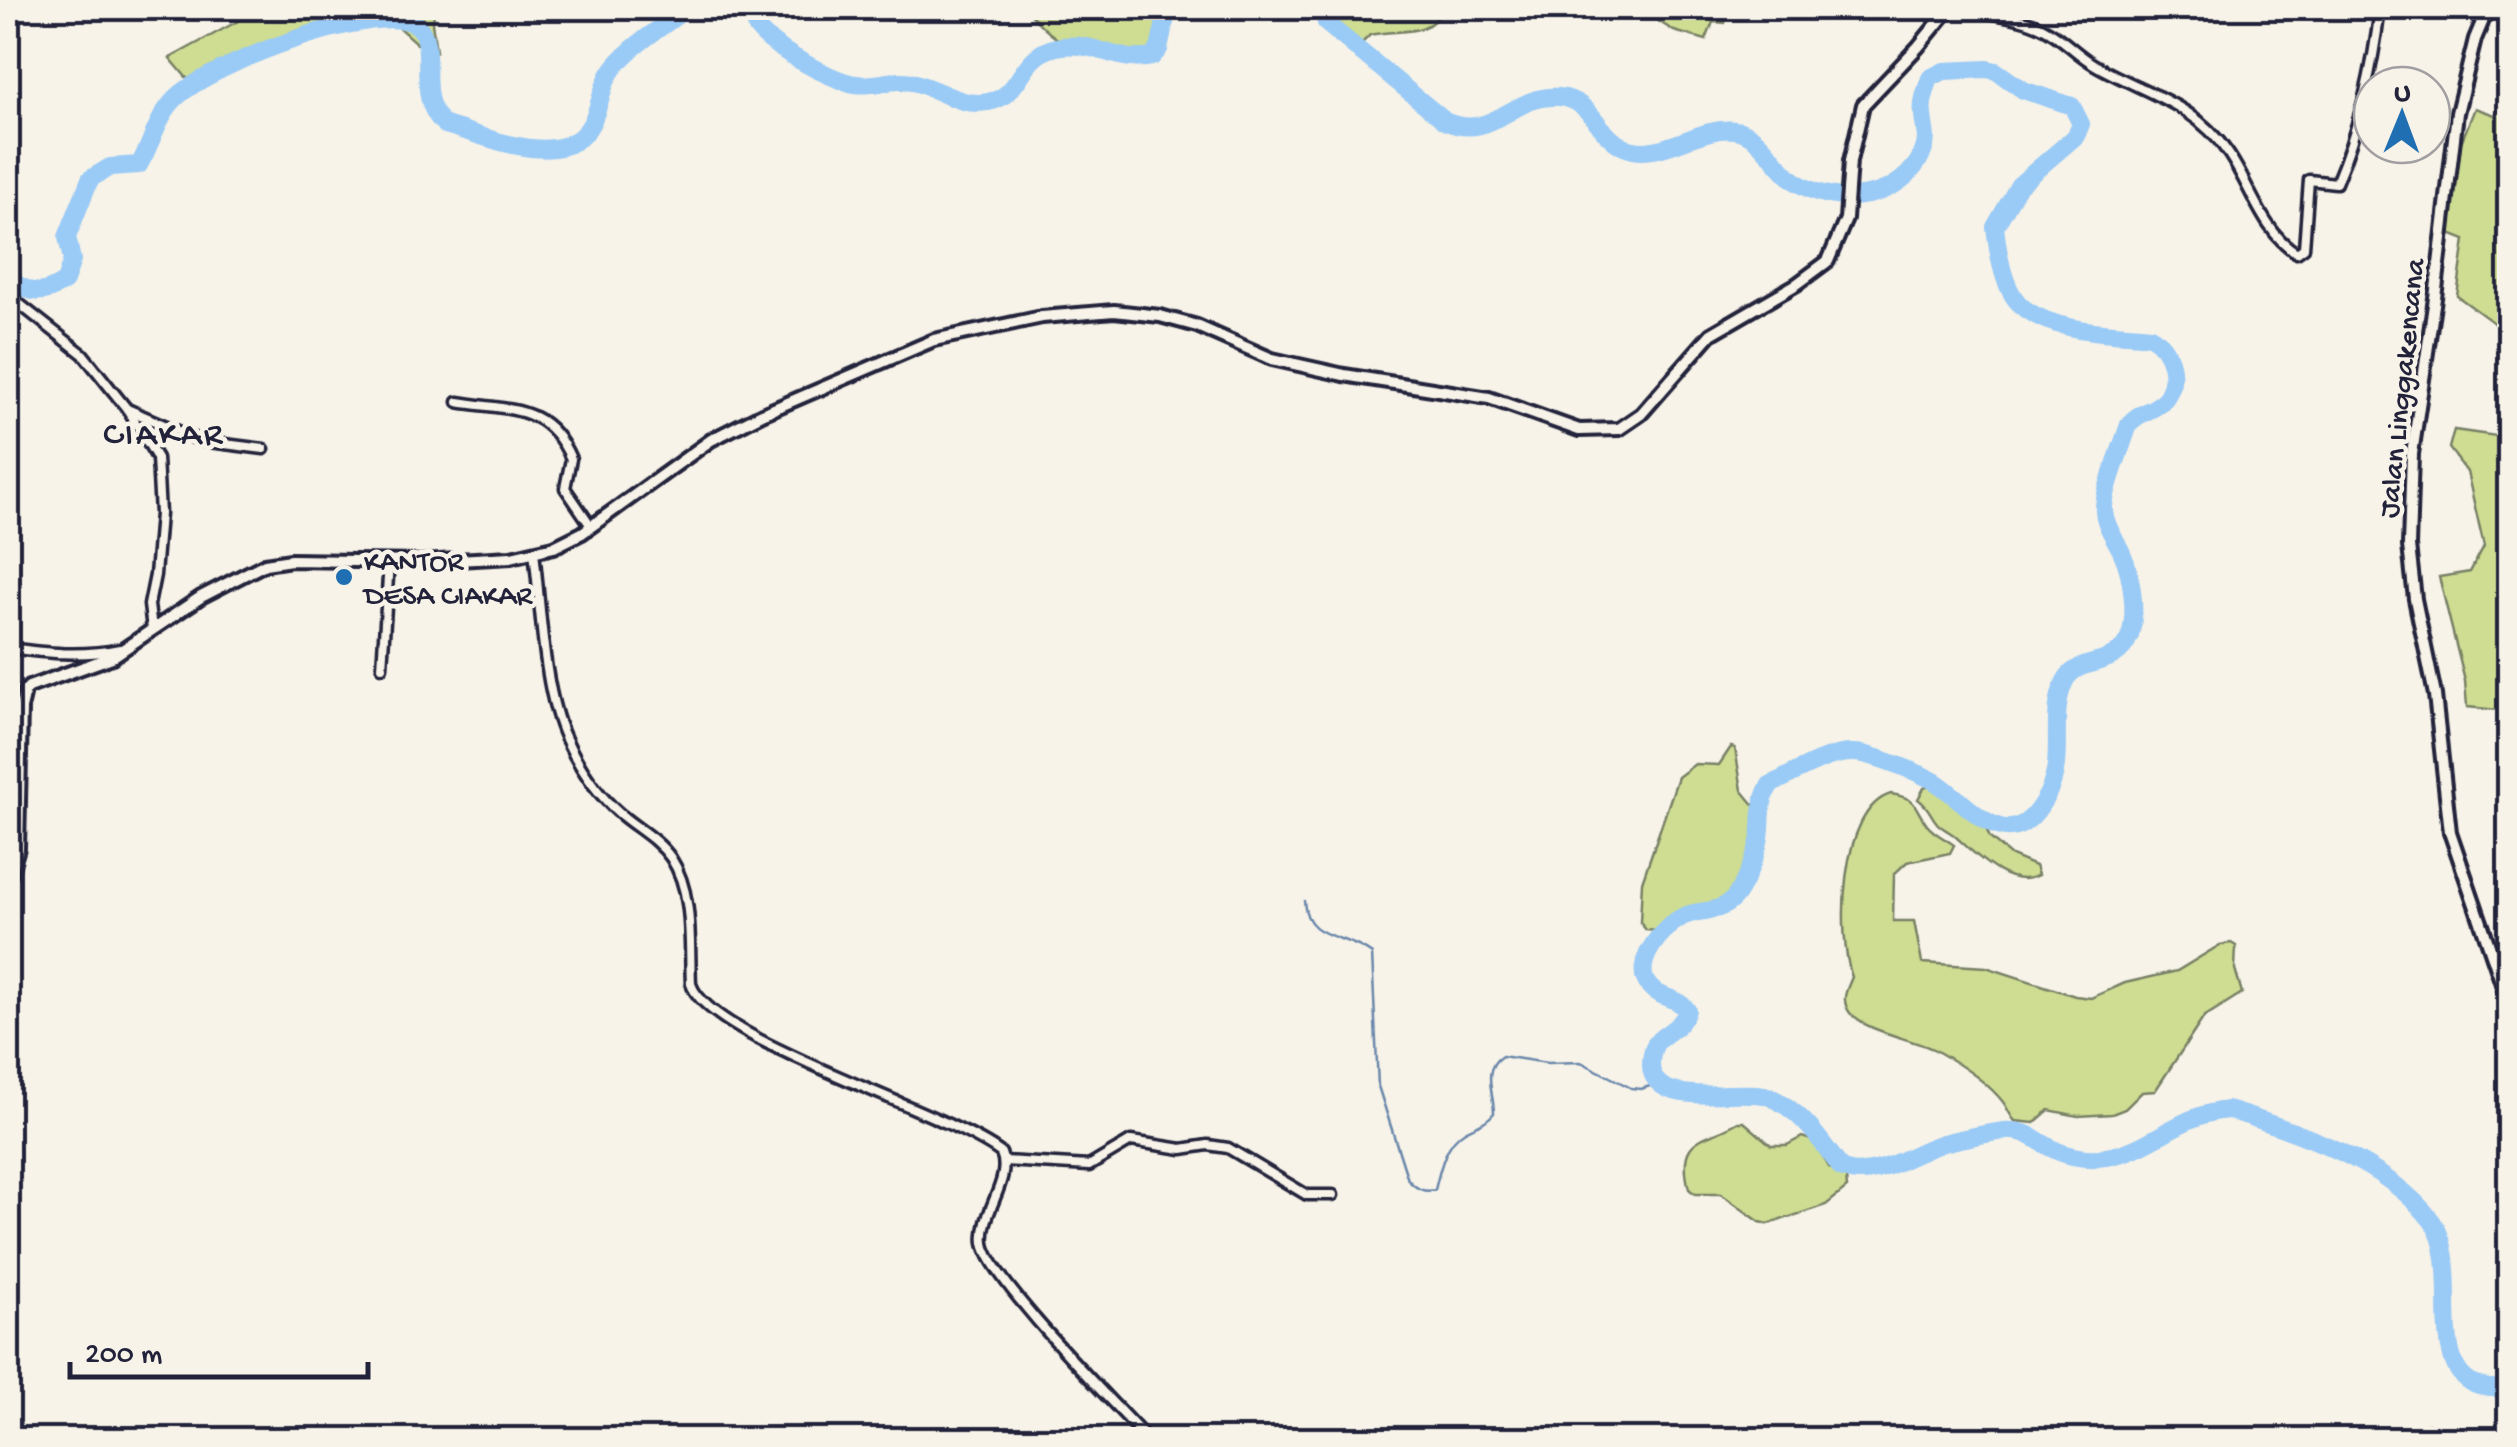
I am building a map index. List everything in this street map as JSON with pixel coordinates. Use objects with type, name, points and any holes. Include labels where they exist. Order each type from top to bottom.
[{"type":"street","points":[[8,882],[18,848],[24,691],[112,656],[201,597],[265,564],[292,560],[389,562],[511,557],[569,541],[712,440],[890,356],[934,340],[1042,316],[1114,311],[1160,316],[1197,326],[1272,358],[1344,375],[1489,398],[1580,430],[1619,428],[1641,414],[1710,334],[1828,260],[1842,234],[1862,105],[1918,48],[1950,8]]},
{"type":"street","points":[[1963,8],[2045,28],[2096,66],[2146,87],[2206,126],[2228,153],[2268,222],[2298,254],[2304,248],[2310,180],[2336,182],[2352,141],[2368,81],[2380,8]]},
{"type":"street","name":"Jalan Linggakencana","points":[[2488,8],[2464,78],[2454,130],[2436,298],[2412,454],[2409,546],[2412,585],[2435,695],[2450,832],[2510,1007]]},
{"type":"street","points":[[8,295],[83,354],[127,409],[157,458],[160,472],[156,560],[149,605],[152,630]]},
{"type":"street","points":[[458,402],[526,410],[549,427],[571,459],[564,486],[591,526]]},
{"type":"street","points":[[127,409],[202,441],[264,449]]},
{"type":"street","points":[[534,552],[550,682],[564,736],[582,770],[604,798],[662,846],[673,861],[686,898],[695,996],[711,1010],[783,1052],[902,1102],[1001,1153],[1004,1161],[985,1227],[989,1256],[1046,1330],[1148,1440]]},
{"type":"street","points":[[382,667],[389,562]]},
{"type":"street","points":[[8,648],[64,655],[124,648]]},
{"type":"street","points":[[1004,1161],[1089,1166],[1130,1141],[1187,1149],[1214,1145],[1228,1148],[1306,1195],[1333,1195]]},
{"type":"street","points":[[2428,1430],[2444,1440]]},
{"type":"green space","points":[[262,8],[436,8],[432,23],[436,51],[417,44],[388,18],[286,42],[191,83],[170,58]]},
{"type":"green space","points":[[1026,8],[1162,8],[1162,38],[1143,60],[1092,55],[1063,43]]},
{"type":"green space","points":[[1319,8],[1445,8],[1438,18],[1421,28],[1370,35],[1360,45]]},
{"type":"green space","points":[[1595,8],[1727,8],[1725,23],[1713,22],[1706,40],[1674,31],[1655,19],[1598,13]]},
{"type":"green space","points":[[2509,93],[2509,334],[2457,296],[2465,240],[2447,233],[2450,170],[2475,108],[2495,115]]},
{"type":"green space","points":[[2509,425],[2509,711],[2467,707],[2465,681],[2439,577],[2470,572],[2484,546],[2467,472],[2449,448],[2454,430],[2503,437]]},
{"type":"green space","points":[[1731,747],[1735,748],[1742,790],[1756,807],[1764,835],[1761,858],[1750,879],[1739,885],[1732,897],[1708,907],[1680,911],[1658,931],[1646,930],[1640,922],[1642,882],[1678,777],[1695,764],[1719,765]]},
{"type":"green space","points":[[1942,782],[1976,805],[1990,838],[2011,856],[2035,866],[2038,875],[2027,879],[2005,874],[1939,825],[1918,799],[1924,788]]},
{"type":"green space","points":[[1891,794],[1911,801],[1930,828],[1954,845],[1950,853],[1907,862],[1894,874],[1893,921],[1914,921],[1922,963],[1986,967],[2091,998],[2125,983],[2177,971],[2220,945],[2231,943],[2236,946],[2235,969],[2242,993],[2204,1017],[2155,1091],[2142,1092],[2125,1109],[2112,1114],[2078,1116],[2049,1110],[2034,1123],[2015,1121],[2005,1104],[1981,1080],[1935,1050],[1866,1025],[1850,1013],[1845,1003],[1852,977],[1844,933],[1844,905],[1852,848],[1861,823],[1874,804]]},
{"type":"green space","points":[[1744,1122],[1771,1145],[1787,1145],[1802,1137],[1814,1141],[1829,1167],[1846,1177],[1847,1188],[1826,1205],[1769,1224],[1760,1222],[1721,1194],[1695,1194],[1689,1189],[1686,1171],[1690,1149],[1705,1137]]},
{"type":"waterway","points":[[8,278],[36,291],[49,290],[65,281],[72,260],[67,237],[90,179],[110,167],[139,165],[164,113],[176,98],[194,84],[256,54],[331,28],[367,21],[396,20],[417,25],[426,46],[430,101],[445,125],[503,143],[545,149],[580,138],[592,122],[616,65],[687,8]]},
{"type":"waterway","points":[[756,8],[753,21],[769,40],[830,76],[863,85],[908,81],[978,103],[1000,98],[1037,56],[1063,46],[1086,47],[1129,58],[1152,57],[1159,49],[1168,8]]},
{"type":"waterway","points":[[1323,8],[1326,23],[1445,121],[1476,126],[1528,102],[1559,97],[1580,104],[1615,142],[1637,151],[1735,130],[1753,138],[1798,183],[1832,196],[1868,195],[1901,180],[1914,168],[1926,142],[1923,101],[1927,87],[1930,78],[1944,71],[1996,71],[2023,90],[2072,106],[2081,124],[2076,136],[2019,185],[1995,227],[2007,283],[2025,309],[2069,327],[2150,336],[2163,348],[2171,365],[2172,384],[2163,401],[2129,424],[2104,503],[2106,522],[2126,562],[2131,582],[2130,635],[2116,654],[2079,668],[2065,681],[2058,708],[2053,780],[2034,815],[2020,826],[1991,824],[1934,781],[1863,754],[1839,754],[1770,785],[1756,851],[1737,894],[1725,905],[1674,922],[1646,957],[1644,977],[1649,986],[1687,1010],[1680,1023],[1656,1044],[1652,1071],[1660,1084],[1675,1091],[1770,1097],[1801,1119],[1841,1168],[1854,1172],[1880,1169],[1943,1143],[2004,1131],[2024,1133],[2065,1154],[2093,1158],[2122,1153],[2194,1118],[2228,1110],[2283,1128],[2365,1165],[2413,1200],[2432,1221],[2442,1243],[2446,1270],[2451,1354],[2461,1374],[2479,1386],[2510,1387]]},
{"type":"waterway","points":[[1304,901],[1306,914],[1319,930],[1372,954],[1378,1086],[1408,1180],[1420,1189],[1435,1190],[1444,1157],[1453,1142],[1494,1113],[1490,1074],[1502,1056],[1547,1063],[1581,1062],[1631,1088],[1659,1083]]},
{"type":"place","name":"KANTOR DESA CIAKAR","points":[[344,577]]},
{"type":"district","name":"CIAKAR","points":[[164,431]]}]
